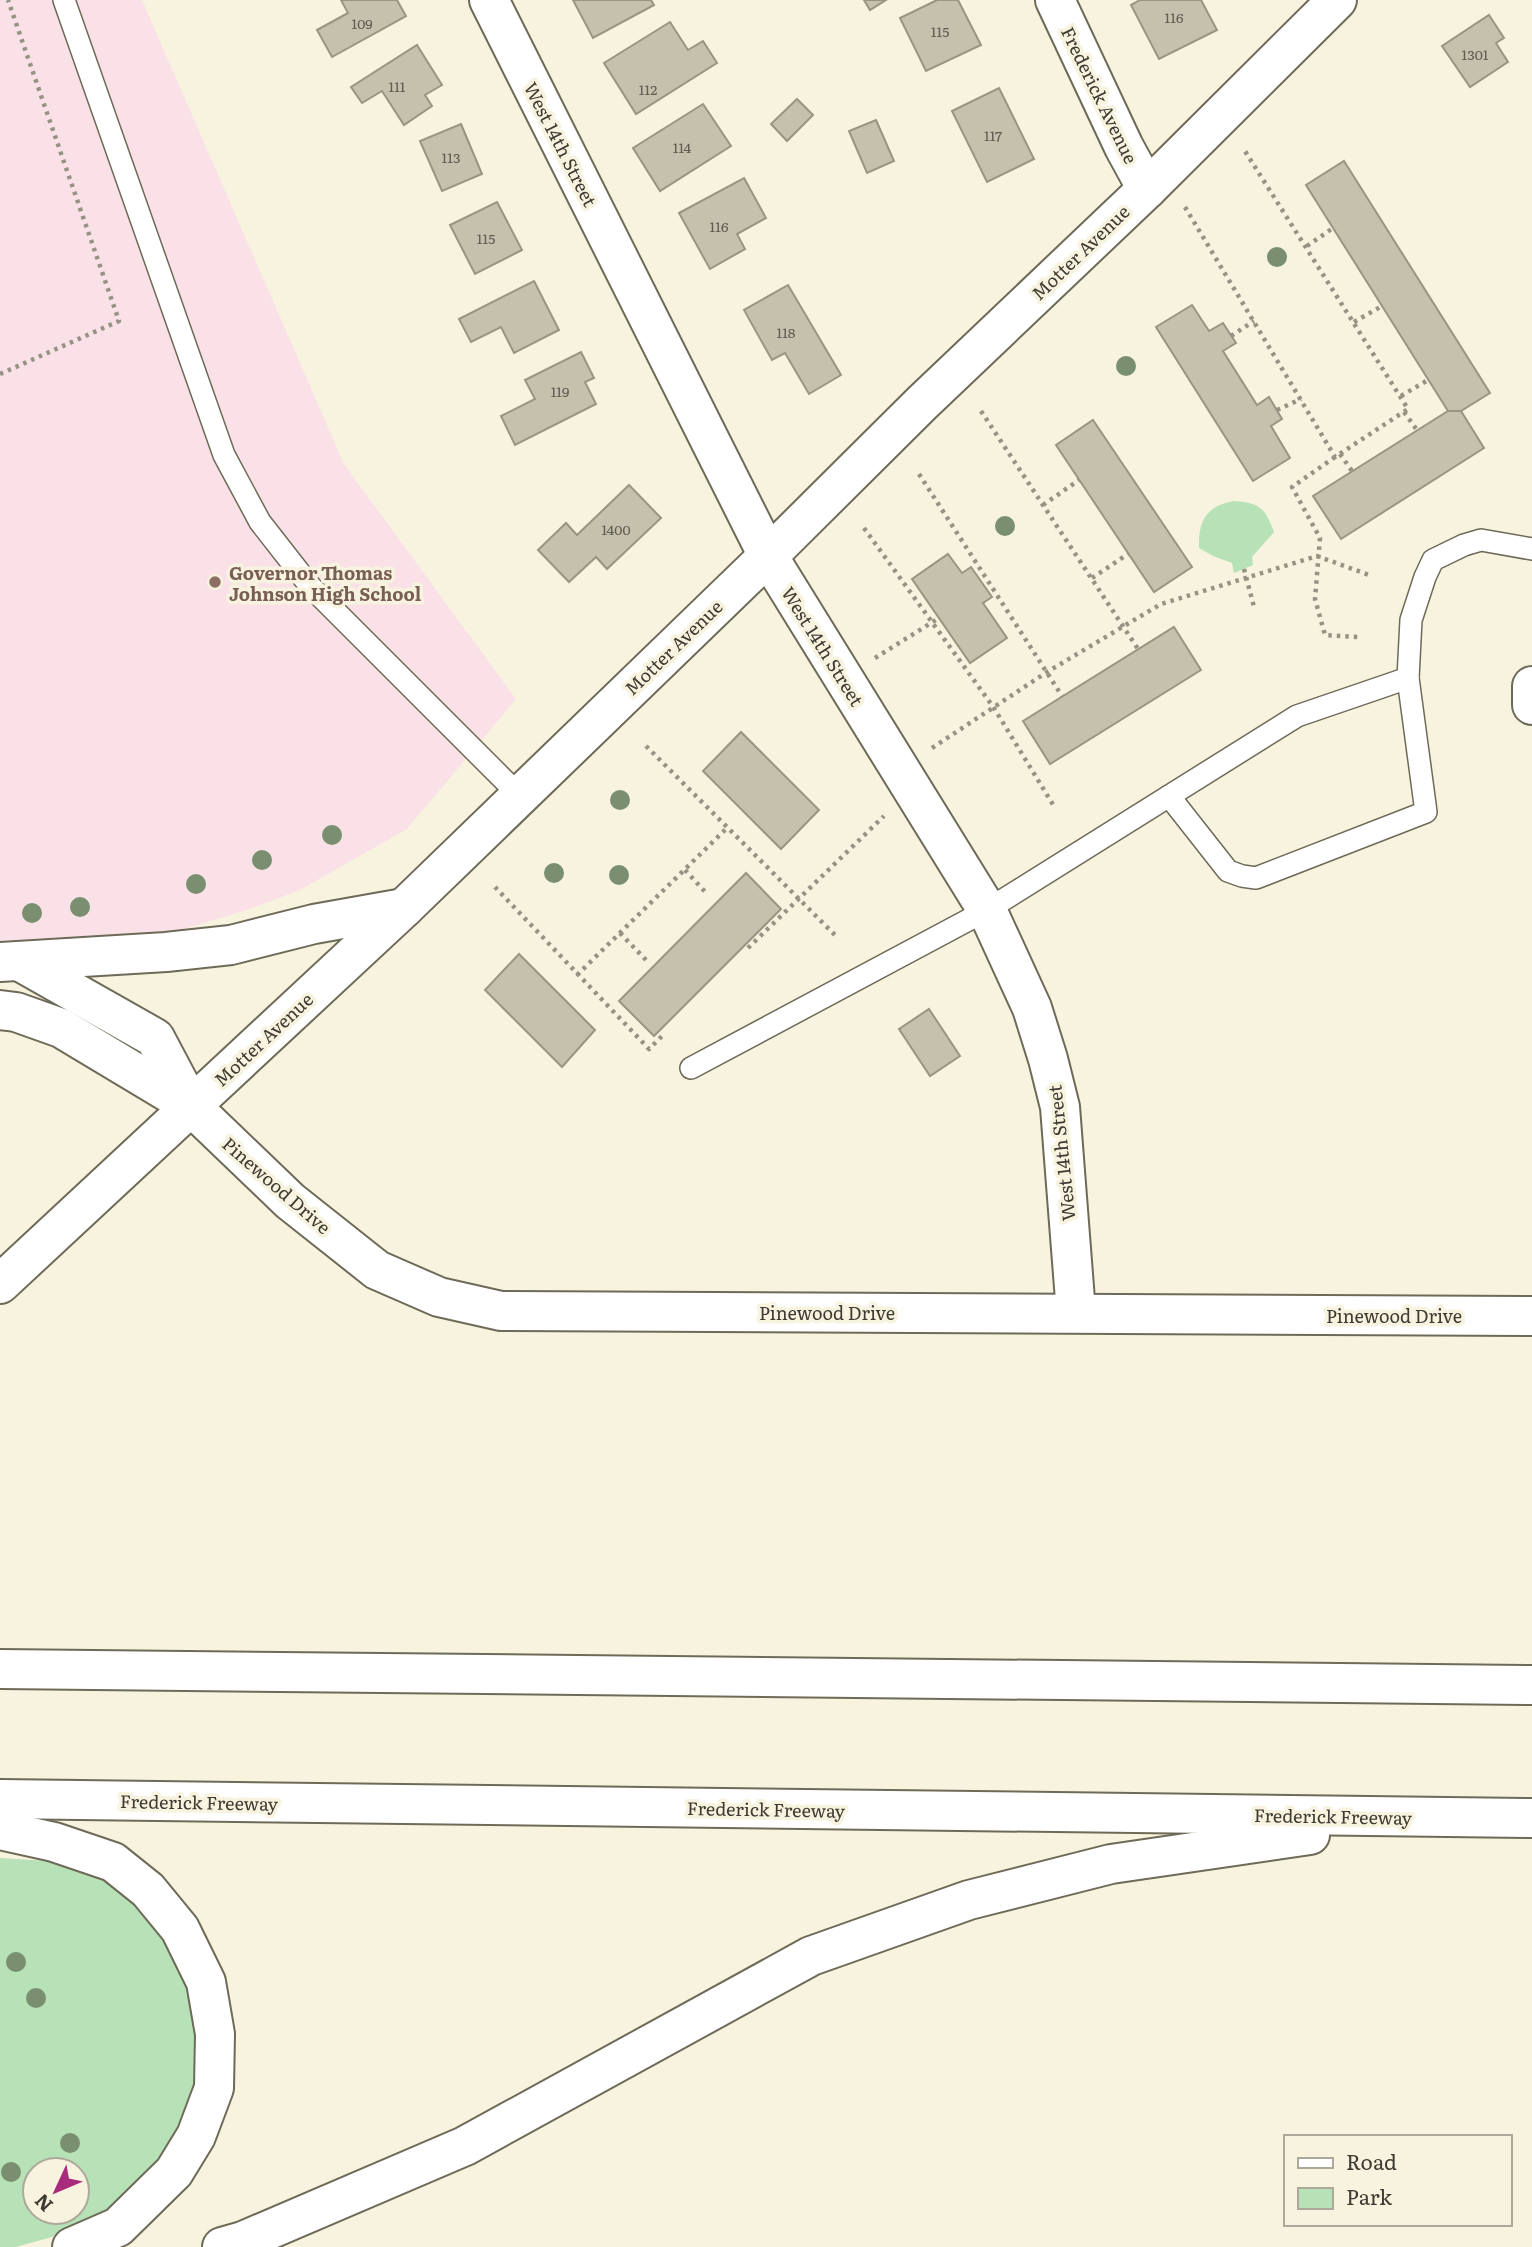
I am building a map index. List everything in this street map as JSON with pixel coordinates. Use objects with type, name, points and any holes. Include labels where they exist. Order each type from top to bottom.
[{"type":"main road","name":"West 14th Street","points":[[489,0],[768,556],[987,910],[1032,1008],[1060,1107],[1076,1313]]},
{"type":"main road","name":"Frederick Avenue","points":[[1055,0],[1124,147],[1147,189]]},
{"type":"main road","name":"Motter Avenue","points":[[0,1284],[404,908],[922,403],[1147,189],[1336,0]]},
{"type":"main road","points":[[1532,686],[1532,705]]},
{"type":"main road","points":[[9,961],[154,953],[231,945],[314,924],[404,908]]},
{"type":"main road","points":[[9,961],[155,1038],[191,1106]]},
{"type":"main road","points":[[0,1010],[16,1012],[61,1028],[191,1106]]},
{"type":"main road","name":"Pinewood Drive","points":[[191,1106],[290,1201],[377,1269],[439,1297],[502,1311],[1532,1316]]},
{"type":"main road","points":[[0,1669],[1532,1685]]},
{"type":"main road","name":"Frederick Freeway","points":[[0,1799],[1532,1818]]},
{"type":"main road","points":[[222,2247],[243,2241],[464,2147],[811,1956],[969,1900],[1111,1864],[1430,1818]]},
{"type":"main road","points":[[0,1830],[54,1842],[113,1862],[148,1890],[180,1929],[206,1982],[215,2034],[214,2088],[196,2136],[174,2172],[118,2227],[72,2247]]},
{"type":"lane","points":[[64,0],[224,455],[260,522],[310,586],[520,796]]},
{"type":"lane","points":[[1169,796],[1228,871],[1256,878],[1426,812],[1408,678],[1411,620],[1424,577],[1433,560],[1481,540],[1532,550]]},
{"type":"lane","points":[[691,1068],[987,910],[1297,716],[1408,678]]},
{"type":"path","points":[[0,374],[119,321],[8,0]]},
{"type":"path","points":[[1243,148],[1408,409],[1293,487],[1320,538],[1315,599],[1325,635],[1359,637]]},
{"type":"path","points":[[1185,206],[1301,399],[1338,455],[1352,471]]},
{"type":"path","points":[[1307,246],[1333,228]]},
{"type":"path","points":[[1354,322],[1382,306]]},
{"type":"path","points":[[1231,336],[1254,321]]},
{"type":"path","points":[[1401,396],[1428,380]]},
{"type":"path","points":[[1277,410],[1301,399]]},
{"type":"path","points":[[981,411],[1138,649]]},
{"type":"path","points":[[1404,412],[1418,430]]},
{"type":"path","points":[[919,474],[1062,696]]},
{"type":"path","points":[[1043,505],[1079,480]]},
{"type":"path","points":[[864,528],[994,708],[1055,807]]},
{"type":"path","points":[[1092,578],[1128,554]]},
{"type":"path","points":[[932,748],[1047,672],[1161,604],[1317,556],[1369,575]]},
{"type":"path","points":[[1244,569],[1254,607]]},
{"type":"path","points":[[875,659],[939,618]]},
{"type":"path","points":[[646,746],[837,937]]},
{"type":"path","points":[[748,948],[890,810]]},
{"type":"path","points":[[577,975],[727,828]]},
{"type":"path","points":[[684,870],[708,895]]},
{"type":"path","points":[[495,887],[649,1049],[665,1033]]},
{"type":"path","points":[[620,933],[646,960]]},
{"type":"shaded area","name":"Governor Thomas Johnson High School","points":[[0,0],[142,0],[344,464],[516,699],[407,829],[300,890],[250,909],[174,932],[0,942]]},
{"type":"green space","points":[[1224,503],[1250,503],[1260,508],[1274,532],[1252,557],[1253,565],[1234,573],[1232,563],[1199,548],[1200,530],[1206,516]]},
{"type":"green space","points":[[0,1858],[50,1861],[93,1874],[106,1880],[161,1925],[190,1973],[203,2029],[190,2115],[139,2195],[91,2222],[91,2156],[21,2156],[21,2226],[84,2226],[16,2247],[0,2247]]},
{"type":"building","points":[[341,0],[397,0],[406,16],[332,57],[317,30],[348,13]]},
{"type":"building","points":[[573,0],[651,0],[654,5],[593,38]]},
{"type":"building","points":[[864,0],[886,0],[870,10]]},
{"type":"building","points":[[937,0],[958,0],[981,45],[926,71],[900,18]]},
{"type":"building","points":[[1140,0],[1201,0],[1217,30],[1159,59],[1131,5]]},
{"type":"building","points":[[1489,15],[1504,38],[1496,43],[1508,62],[1470,87],[1442,46]]},
{"type":"building","points":[[670,22],[688,50],[703,41],[717,63],[636,114],[604,63]]},
{"type":"building","points":[[417,45],[442,85],[425,95],[432,106],[404,125],[382,91],[362,103],[351,87]]},
{"type":"building","points":[[999,88],[1034,159],[987,182],[952,111]]},
{"type":"building","points":[[797,99],[813,115],[787,141],[771,124]]},
{"type":"building","points":[[703,104],[731,146],[660,191],[633,148]]},
{"type":"building","points":[[876,120],[894,161],[867,173],[849,131]]},
{"type":"building","points":[[461,124],[482,174],[442,191],[420,141]]},
{"type":"building","points":[[1344,161],[1490,393],[1461,411],[1448,411],[1306,185]]},
{"type":"building","points":[[744,178],[766,218],[737,234],[745,249],[710,269],[679,213]]},
{"type":"building","points":[[497,202],[522,250],[475,274],[450,225]]},
{"type":"building","points":[[534,281],[559,330],[514,353],[501,327],[471,342],[459,319]]},
{"type":"building","points":[[788,285],[841,375],[809,394],[785,353],[772,360],[744,310]]},
{"type":"building","points":[[1192,305],[1209,331],[1223,323],[1236,343],[1223,351],[1257,405],[1269,397],[1282,419],[1271,426],[1290,458],[1253,481],[1156,327]]},
{"type":"building","points":[[581,352],[594,378],[585,382],[596,404],[515,445],[501,416],[535,399],[525,380]]},
{"type":"building","points":[[1448,411],[1461,411],[1484,448],[1341,539],[1313,496]]},
{"type":"building","points":[[1093,420],[1192,567],[1154,592],[1056,445]]},
{"type":"building","points":[[629,485],[661,518],[607,569],[596,557],[569,582],[538,550],[566,523],[577,535]]},
{"type":"building","points":[[948,554],[962,573],[971,567],[992,597],[983,603],[1007,638],[970,663],[912,579]]},
{"type":"building","points":[[1174,627],[1201,670],[1050,764],[1023,721]]},
{"type":"building","points":[[741,732],[819,810],[781,849],[703,771]]},
{"type":"building","points":[[746,873],[781,909],[654,1036],[619,1001]]},
{"type":"building","points":[[519,954],[595,1030],[562,1067],[485,990]]},
{"type":"building","points":[[929,1009],[960,1056],[930,1076],[899,1029]]},
{"type":"place","name":"Governor Thomas Johnson High School","points":[[215,582]]}]
